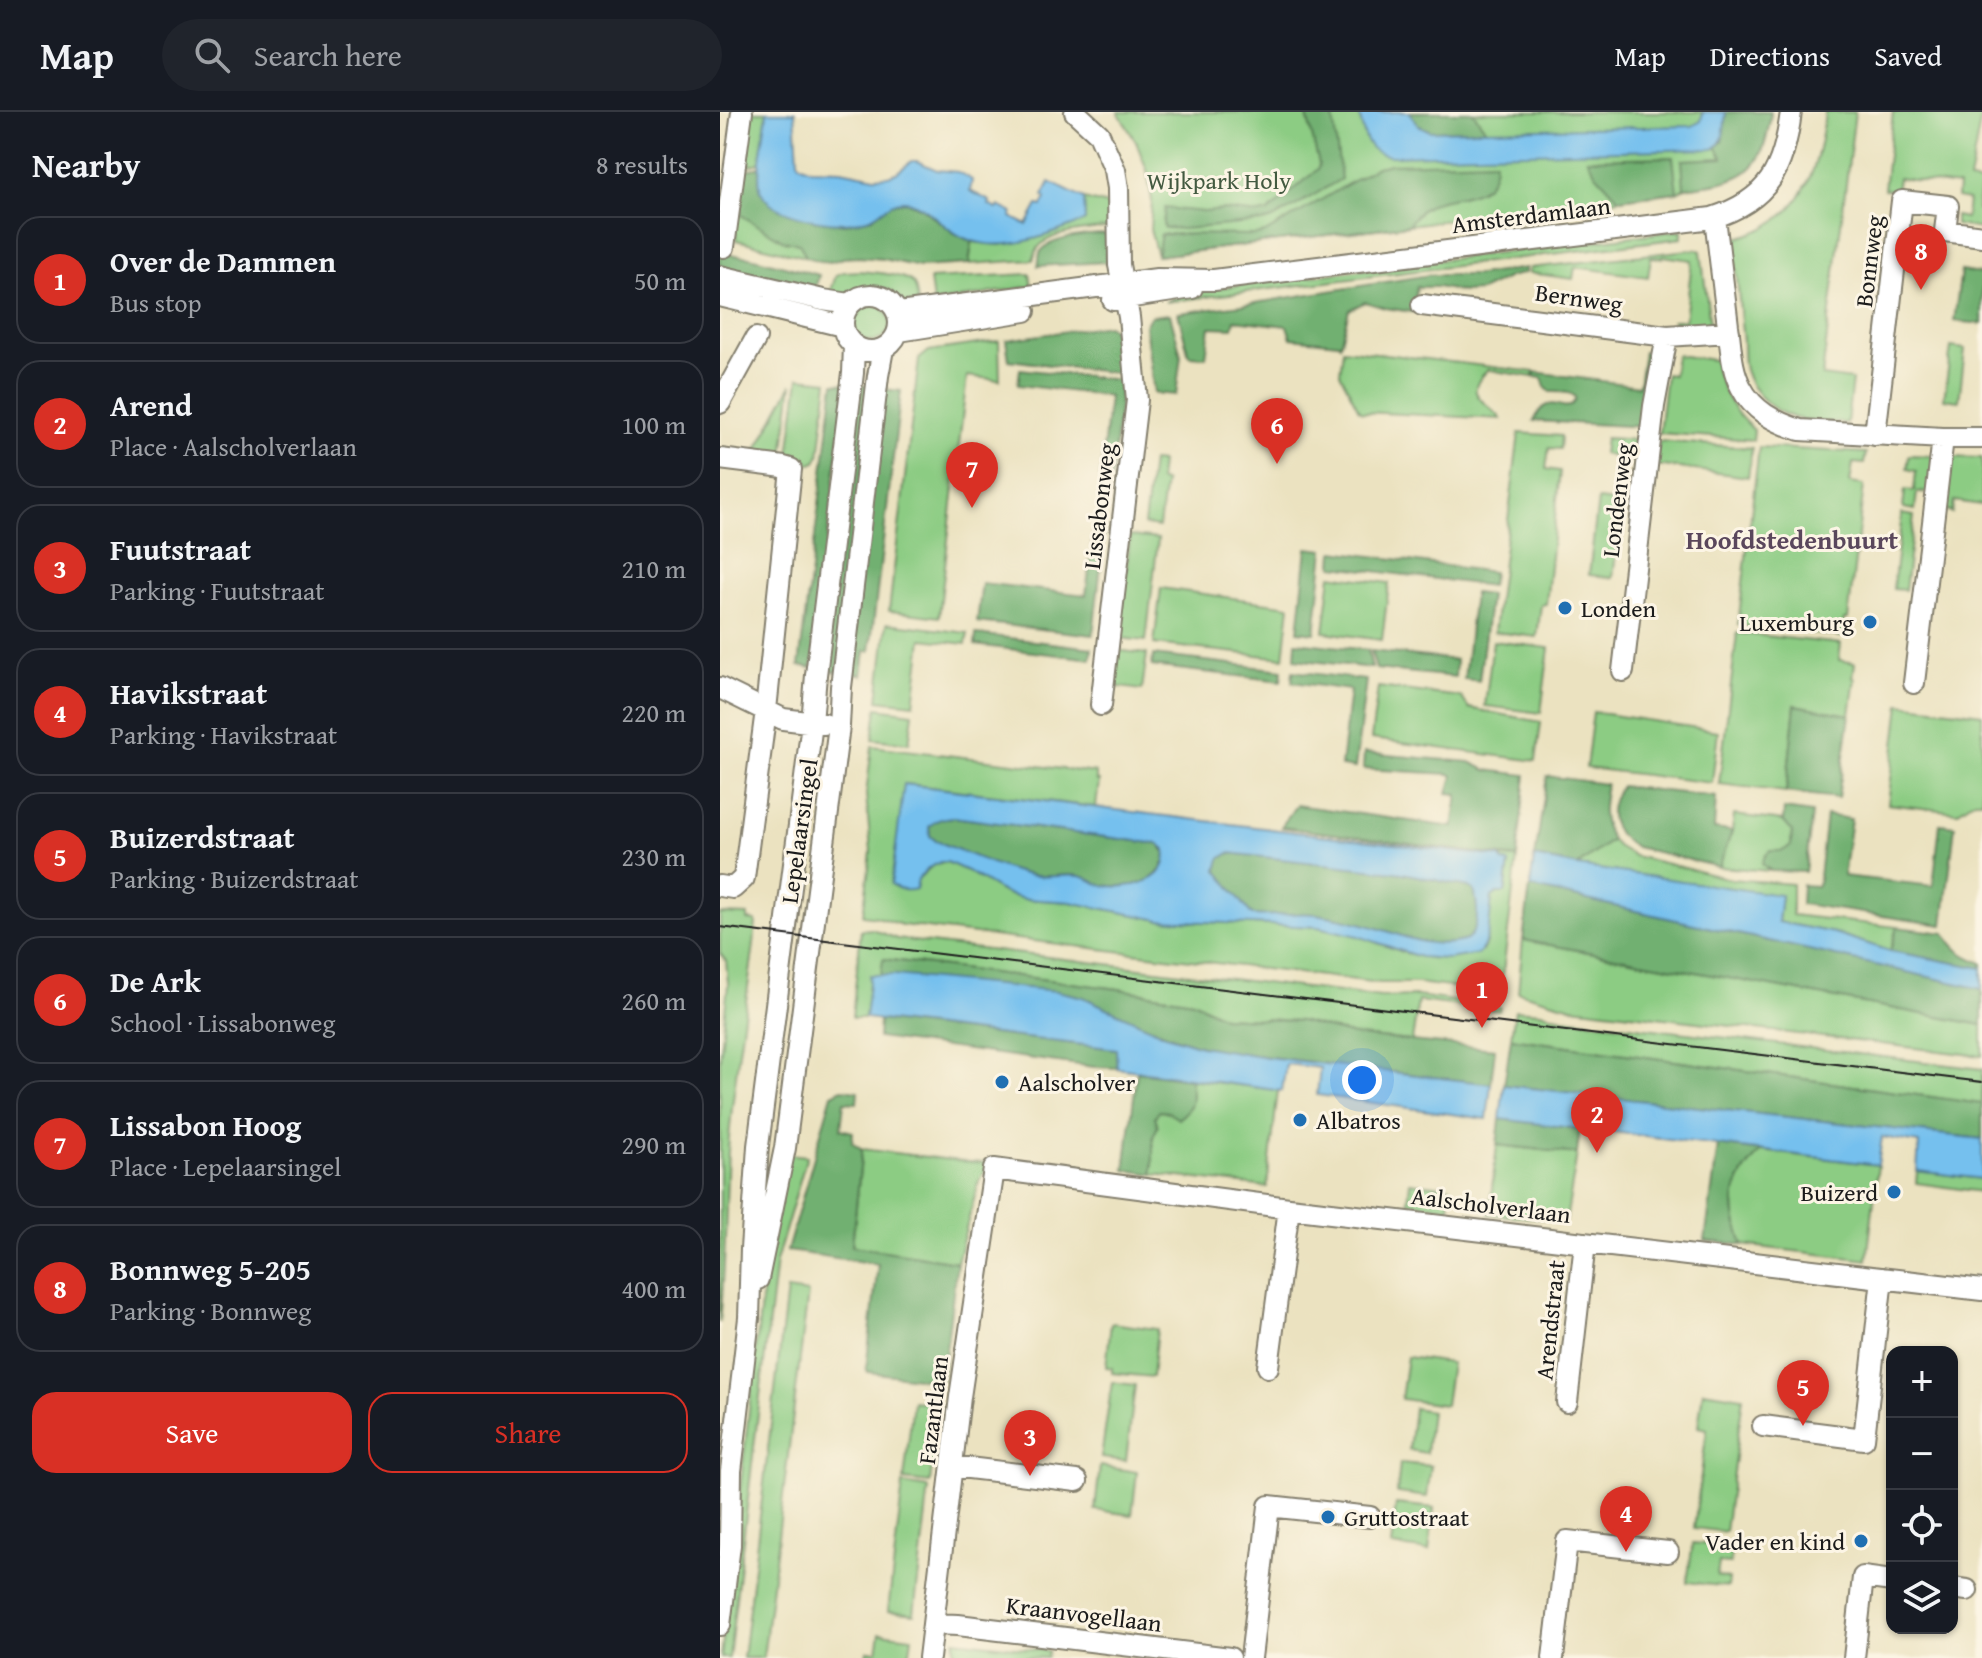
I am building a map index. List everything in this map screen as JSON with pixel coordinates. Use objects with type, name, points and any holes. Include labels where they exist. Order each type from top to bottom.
[{"type":"street","points":[[724,247],[742,112]]},
{"type":"street","name":"Lissabonweg","points":[[1075,112],[1099,134],[1115,170],[1124,290],[1137,385],[1137,410],[1101,705]]},
{"type":"street","name":"Amsterdamlaan","points":[[899,322],[1124,290],[1169,278],[1214,280],[1712,218],[1745,205],[1765,187],[1780,163],[1791,112]]},
{"type":"street","name":"Bonnweg","points":[[1875,435],[1902,201],[1948,206],[1945,231],[1982,236]]},
{"type":"street","points":[[1712,218],[1716,226],[1732,360],[1739,385],[1761,412],[1778,423],[1800,430],[1982,438]]},
{"type":"street","points":[[720,276],[850,304]]},
{"type":"street","points":[[877,295],[890,301],[899,322],[893,342],[883,349],[868,351],[854,345],[843,326],[844,314],[850,304],[862,296],[877,295]]},
{"type":"street","points":[[720,296],[843,326]]},
{"type":"street","name":"Bernweg","points":[[1422,305],[1667,336],[1729,332]]},
{"type":"street","name":"Londenweg","points":[[1623,671],[1654,406],[1667,336]]},
{"type":"street","points":[[720,403],[756,338]]},
{"type":"street","name":"Lepelaarsingel","points":[[720,1625],[730,1545],[731,1471],[749,1318],[758,1146],[812,723],[854,345]]},
{"type":"street","name":"Lepelaarsingel","points":[[749,1318],[785,1148],[883,349]]},
{"type":"street","points":[[1914,683],[1943,438]]},
{"type":"street","points":[[720,459],[791,469],[766,710],[744,878],[733,888],[720,886]]},
{"type":"street","points":[[720,688],[783,719],[839,726]]},
{"type":"street","name":"Aalscholverlaan","points":[[994,1169],[1289,1208],[1982,1290]]},
{"type":"street","name":"Fazantlaan","points":[[929,1658],[952,1466],[994,1169]]},
{"type":"street","points":[[1268,1367],[1289,1208]]},
{"type":"street","name":"Arendstraat","points":[[1567,1402],[1585,1243]]},
{"type":"street","points":[[1763,1426],[1864,1439],[1882,1278]]},
{"type":"street","points":[[952,1466],[1077,1481]]},
{"type":"street","name":"Lepelaarsingel","points":[[720,1519],[731,1471]]},
{"type":"street","points":[[1251,1658],[1269,1506],[1370,1517]]},
{"type":"street","points":[[1553,1658],[1567,1541],[1668,1552]]},
{"type":"street","points":[[1854,1658],[1863,1577],[1886,1580]]},
{"type":"street","name":"Kraanvogellaan","points":[[933,1624],[1230,1658]]},
{"type":"green space","points":[[746,112],[767,112],[761,163],[739,167]]},
{"type":"green space","name":"Wijkpark Holy","points":[[1118,112],[1771,112],[1766,140],[1758,160],[1741,175],[1714,184],[1677,192],[1157,256],[1150,229],[1152,201],[1147,170],[1136,142]]},
{"type":"green space","points":[[1306,112],[1352,112],[1333,117],[1341,179],[1263,222],[1165,228],[1165,208],[1204,212],[1268,212],[1318,169]]},
{"type":"green space","points":[[1409,112],[1473,112],[1486,130],[1430,131],[1418,125]]},
{"type":"green space","points":[[1726,112],[1771,112],[1756,163],[1736,178],[1684,188],[1682,160],[1723,158],[1716,147],[1722,141]]},
{"type":"green space","points":[[1825,112],[1855,112],[1822,376],[1852,380],[1847,423],[1815,422],[1785,414],[1767,403],[1748,379],[1744,365],[1734,239],[1769,225],[1794,203],[1816,161]]},
{"type":"green space","points":[[1893,112],[1982,112],[1969,181],[1981,183],[1977,209],[1982,210],[1982,229],[1955,225],[1955,216],[1966,218],[1968,200],[1957,198],[1958,186],[1898,178],[1896,191],[1884,189]]},
{"type":"green space","points":[[1673,157],[1677,192],[1619,199],[1587,159]]},
{"type":"green space","points":[[1495,161],[1494,173],[1484,188],[1433,203],[1421,210],[1408,225],[1157,256],[1161,234],[1265,233],[1377,167]]},
{"type":"green space","points":[[761,167],[759,181],[812,220],[845,224],[872,218],[892,203],[906,201],[920,207],[954,233],[972,242],[969,264],[920,267],[883,259],[858,257],[831,262],[806,257],[799,243],[784,241],[741,215],[739,171]]},
{"type":"green space","points":[[739,171],[784,241],[800,243],[806,257],[736,240],[732,224]]},
{"type":"green space","points":[[1084,199],[1108,205],[1108,228],[1070,232],[1051,238],[1038,248],[1033,260],[969,264],[972,242],[1001,245],[1085,221]]},
{"type":"green space","points":[[1682,230],[1682,238],[1165,302],[1182,294],[1203,290]]},
{"type":"green space","points":[[1107,234],[1106,262],[1038,266],[1040,253],[1052,243]]},
{"type":"green space","points":[[1701,251],[1710,325],[1676,327],[1673,320],[1685,320],[1692,260],[1651,257],[1648,277],[1575,267],[1573,279],[1529,273],[1530,268]]},
{"type":"green space","points":[[720,253],[750,257],[819,275],[814,293],[720,270]]},
{"type":"green space","points":[[1526,268],[1525,273],[1481,291],[1417,287],[1413,312],[1365,302],[1349,310],[1340,345],[1291,338],[1287,326],[1235,320],[1233,328],[1210,327],[1206,357],[1189,356],[1178,313],[1429,275],[1479,275]]},
{"type":"green space","points":[[860,271],[909,280],[915,288],[918,303],[905,303],[891,291],[873,286],[844,296],[829,297],[836,275]]},
{"type":"green space","points":[[1961,271],[1982,274],[1982,324],[1954,321]]},
{"type":"green space","points":[[1030,274],[1032,286],[933,303],[930,279]]},
{"type":"green space","points":[[872,305],[885,310],[890,323],[885,336],[872,341],[859,336],[854,323],[859,310]]},
{"type":"green space","points":[[1170,314],[1181,355],[1176,395],[1154,393],[1145,325],[1151,316]]},
{"type":"green space","points":[[1108,325],[1113,329],[1118,373],[1009,360],[1006,340]]},
{"type":"green space","points":[[999,341],[1000,380],[967,376],[939,617],[889,611],[919,359],[929,351]]},
{"type":"green space","points":[[1951,347],[1965,349],[1959,401],[1944,399]]},
{"type":"green space","points":[[1343,349],[1535,372],[1534,377],[1488,370],[1480,379],[1476,393],[1501,419],[1362,412],[1340,373]]},
{"type":"green space","points":[[1644,352],[1654,354],[1646,427],[1534,421],[1545,406],[1568,406],[1575,400],[1572,394],[1550,392],[1542,378],[1534,377],[1535,372],[1639,386]]},
{"type":"green space","points":[[1676,355],[1714,360],[1728,398],[1754,430],[1753,440],[1659,433],[1666,374],[1673,375]]},
{"type":"green space","points":[[1020,369],[1119,380],[1120,403],[1111,481],[1100,479],[1109,396],[1018,385]]},
{"type":"green space","points":[[799,378],[828,381],[819,457],[811,464],[788,462]]},
{"type":"green space","points":[[834,383],[846,384],[812,668],[799,666]]},
{"type":"green space","points":[[792,384],[783,456],[755,453]]},
{"type":"green space","points":[[856,385],[873,387],[838,672],[822,669]]},
{"type":"green space","points":[[883,389],[901,391],[870,651],[865,651],[862,675],[848,673]]},
{"type":"green space","points":[[1519,433],[1561,436],[1560,449],[1549,448],[1546,469],[1560,471],[1546,604],[1541,605],[1537,637],[1494,632]]},
{"type":"green space","points":[[1605,438],[1642,440],[1640,463],[1603,454]]},
{"type":"green space","points":[[1659,441],[1752,448],[1748,477],[1655,465]]},
{"type":"green space","points":[[1759,447],[1866,453],[1864,464],[1853,463],[1850,483],[1864,485],[1848,619],[1844,619],[1842,637],[1738,625]]},
{"type":"green space","points":[[1909,455],[1934,456],[1930,493],[1917,492],[1915,510],[1903,508],[1905,490],[1914,491],[1916,471],[1907,469]]},
{"type":"green space","points":[[1949,457],[1982,458],[1982,505],[1954,501],[1952,513],[1945,509]]},
{"type":"green space","points":[[1152,461],[1161,462],[1159,481],[1165,482],[1159,527],[1144,525]]},
{"type":"green space","points":[[1598,500],[1622,503],[1613,578],[1589,575]]},
{"type":"green space","points":[[1902,514],[1914,516],[1905,590],[1893,589]]},
{"type":"green space","points":[[1094,528],[1105,530],[1093,635],[977,622],[982,583],[1086,595]]},
{"type":"green space","points":[[1130,536],[1158,539],[1146,641],[1119,638]]},
{"type":"green space","points":[[1307,548],[1324,550],[1315,633],[1298,631]]},
{"type":"green space","points":[[1334,551],[1493,572],[1491,586],[1333,566]]},
{"type":"green space","points":[[1331,575],[1389,583],[1382,640],[1324,632]]},
{"type":"green space","points":[[1161,588],[1290,606],[1284,658],[1154,644]]},
{"type":"green space","points":[[1474,593],[1490,595],[1479,681],[1464,679]]},
{"type":"green space","points":[[887,623],[968,633],[966,644],[922,639],[914,704],[878,700]]},
{"type":"green space","points":[[1737,633],[1841,644],[1839,660],[1855,663],[1850,715],[1795,705],[1786,792],[1719,784]]},
{"type":"green space","points":[[976,634],[1092,648],[1091,659],[975,645]]},
{"type":"green space","points":[[1493,641],[1549,648],[1541,713],[1485,706]]},
{"type":"green space","points":[[1296,642],[1368,650],[1372,668],[1295,659]]},
{"type":"green space","points":[[1116,650],[1147,654],[1142,690],[1112,686]]},
{"type":"green space","points":[[1371,651],[1456,660],[1455,677],[1376,669]]},
{"type":"green space","points":[[1153,655],[1282,670],[1281,681],[1152,666]]},
{"type":"green space","points":[[1293,671],[1366,680],[1355,768],[1341,766],[1350,690],[1292,682]]},
{"type":"green space","points":[[1378,687],[1461,697],[1469,708],[1541,722],[1536,761],[1371,739]]},
{"type":"green space","points":[[1900,704],[1982,714],[1982,800],[1975,800],[1957,812],[1888,804]]},
{"type":"green space","points":[[1795,705],[1850,715],[1838,798],[1786,792]]},
{"type":"green space","points":[[877,708],[913,713],[909,743],[873,739]]},
{"type":"green space","points":[[1593,712],[1718,731],[1712,783],[1586,768]]},
{"type":"green space","points":[[872,746],[1096,773],[1096,780],[1099,781],[1096,807],[905,784],[918,879],[933,865],[947,862],[1006,894],[1024,899],[1070,902],[1160,920],[1318,927],[1434,959],[1482,951],[1486,943],[1492,897],[1505,893],[1509,863],[1503,862],[1500,857],[1517,858],[1501,989],[1498,993],[1417,983],[1380,983],[902,925],[863,915],[871,852],[866,794]]},
{"type":"green space","points":[[1364,753],[1470,762],[1486,770],[1526,775],[1517,858],[1281,827],[1296,805],[1453,827],[1458,794],[1448,793],[1453,776],[1363,769]]},
{"type":"green space","points":[[1547,776],[1606,784],[1603,813],[1612,840],[1577,866],[1535,857]]},
{"type":"green space","points":[[1621,786],[1716,797],[1714,829],[1732,831],[1719,867],[1636,847],[1627,842],[1615,829],[1611,813],[1615,795]]},
{"type":"green space","points":[[1784,809],[1812,813],[1805,872],[1771,871],[1762,864],[1770,851],[1782,851],[1791,846],[1792,831],[1783,821]]},
{"type":"green space","points":[[1734,815],[1783,821],[1792,831],[1791,846],[1762,864],[1771,871],[1719,867],[1732,831]]},
{"type":"green space","points":[[1826,815],[1851,819],[1843,876],[1933,886],[1940,824],[1955,826],[1943,925],[1801,904],[1802,885],[1818,886]]},
{"type":"green space","points":[[953,817],[1159,844],[1166,853],[1159,872],[1134,885],[1103,885],[1074,875],[1030,875],[1006,869],[930,836],[929,827],[932,824]]},
{"type":"green space","points":[[1612,840],[1634,856],[1731,879],[1792,884],[1792,915],[1897,927],[1890,951],[1834,933],[1778,922],[1781,896],[1577,866]]},
{"type":"green space","points":[[1229,853],[1403,873],[1469,887],[1474,890],[1476,903],[1474,929],[1467,940],[1439,944],[1324,915],[1252,915],[1217,870],[1220,859]]},
{"type":"green space","points":[[1530,887],[1982,989],[1982,1025],[1523,940]]},
{"type":"green space","points":[[720,914],[748,915],[748,920],[756,921],[730,1125],[720,1323],[720,1059],[728,984],[726,961],[720,953]]},
{"type":"green space","points":[[1897,927],[1945,933],[1960,952],[1982,963],[1982,968],[1890,951]]},
{"type":"green space","points":[[872,929],[897,939],[1381,997],[1417,996],[1500,1007],[1499,1011],[1418,1001],[1412,1041],[1358,1036],[1300,1021],[1223,1017],[1193,1001],[1119,989],[884,959],[881,975],[870,975],[865,1018],[852,1018],[861,930]]},
{"type":"green space","points":[[1523,940],[1982,1025],[1982,1056],[1572,1007],[1518,992]]},
{"type":"green space","points":[[883,959],[1193,1001],[1223,1017],[1300,1021],[1358,1036],[1495,1049],[1491,1084],[1221,1051],[1168,1035],[1071,994],[881,975]]},
{"type":"green space","points":[[1515,1010],[1982,1069],[1982,1104],[1511,1038]]},
{"type":"green space","points":[[879,1020],[1116,1049],[1117,1068],[878,1038]]},
{"type":"green space","points":[[1511,1038],[1982,1104],[1982,1139],[1504,1085]]},
{"type":"green space","points":[[1137,1072],[1190,1079],[1192,1101],[1184,1114],[1178,1119],[1169,1112],[1159,1111],[1155,1117],[1158,1126],[1153,1137],[1153,1174],[1125,1170]]},
{"type":"green space","points":[[1190,1079],[1278,1090],[1267,1187],[1153,1174],[1153,1136],[1158,1126],[1155,1117],[1158,1111],[1169,1112],[1178,1118],[1192,1095]]},
{"type":"green space","points":[[842,1089],[858,1091],[857,1103],[844,1102],[841,1129],[853,1132],[852,1142],[862,1149],[852,1246],[957,1262],[942,1381],[868,1372],[866,1369],[878,1264],[787,1251],[832,1094]]},
{"type":"green space","points":[[1500,1119],[1580,1129],[1577,1154],[1497,1145]]},
{"type":"green space","points":[[1497,1145],[1577,1154],[1566,1221],[1489,1214]]},
{"type":"green space","points":[[1718,1145],[1761,1151],[1743,1174],[1735,1195],[1735,1217],[1743,1245],[1705,1241]]},
{"type":"green space","points":[[862,1149],[993,1163],[979,1181],[957,1262],[852,1246]]},
{"type":"green space","points":[[1761,1151],[1878,1165],[1867,1260],[1743,1245],[1735,1217],[1735,1195],[1743,1174]]},
{"type":"green space","points":[[789,1154],[807,1156],[776,1262],[729,1658],[721,1658],[764,1277]]},
{"type":"green space","points":[[1917,1171],[1982,1179],[1982,1192],[1916,1183]]},
{"type":"green space","points":[[1410,1182],[1451,1187],[1449,1208],[1408,1202]]},
{"type":"green space","points":[[787,1290],[808,1293],[763,1658],[743,1658]]},
{"type":"green space","points":[[1111,1323],[1157,1329],[1152,1377],[1112,1373],[1112,1368],[1106,1367]]},
{"type":"green space","points":[[1407,1357],[1451,1363],[1445,1405],[1401,1399]]},
{"type":"green space","points":[[1112,1382],[1135,1385],[1126,1461],[1101,1458]]},
{"type":"green space","points":[[1703,1391],[1743,1397],[1725,1532],[1694,1528],[1707,1429],[1698,1427]]},
{"type":"green space","points":[[913,1401],[940,1404],[930,1483],[904,1480]]},
{"type":"green space","points":[[1414,1408],[1431,1411],[1426,1453],[1409,1450]]},
{"type":"green space","points":[[1400,1463],[1431,1466],[1427,1497],[1397,1493]]},
{"type":"green space","points":[[1100,1466],[1137,1472],[1132,1515],[1095,1510]]},
{"type":"green space","points":[[903,1484],[929,1488],[914,1614],[888,1611]]},
{"type":"green space","points":[[1396,1504],[1434,1508],[1429,1551],[1391,1546]]},
{"type":"green space","points":[[1693,1543],[1732,1547],[1730,1564],[1719,1563],[1717,1576],[1729,1579],[1728,1587],[1687,1582]]},
{"type":"green space","points":[[880,1633],[912,1637],[909,1658],[866,1658],[867,1651],[877,1651]]},
{"type":"green space","points":[[955,1640],[1048,1651],[1047,1658],[953,1658]]},
{"type":"water","points":[[767,112],[795,112],[798,160],[810,169],[841,170],[875,177],[896,173],[912,161],[917,161],[937,170],[958,172],[972,180],[970,191],[990,201],[989,205],[1013,213],[1011,217],[1027,225],[1038,205],[1042,206],[1050,182],[1084,199],[1085,221],[1035,239],[1000,245],[967,239],[923,208],[904,201],[893,203],[872,217],[852,222],[797,216],[774,206],[761,191],[760,164]]},
{"type":"water","points":[[1359,112],[1409,112],[1418,125],[1430,131],[1692,126],[1701,121],[1703,112],[1726,112],[1722,138],[1713,149],[1390,156],[1370,146]]},
{"type":"water","points":[[904,784],[1500,857],[1503,862],[1509,863],[1505,893],[1492,897],[1489,928],[1482,949],[1478,954],[1448,959],[1420,957],[1358,936],[1318,927],[1160,920],[1070,902],[1024,899],[1006,894],[947,862],[928,868],[918,879],[916,889],[903,890],[891,884]],"holes":[[[953,817],[1159,844],[1165,849],[1165,861],[1154,877],[1134,885],[1102,885],[1079,876],[1029,875],[982,860],[930,836],[929,827],[932,824]],[[1229,853],[1403,873],[1469,887],[1474,890],[1476,903],[1474,929],[1467,940],[1439,944],[1324,915],[1252,915],[1217,870],[1220,859]]]},
{"type":"water","points":[[1534,857],[1781,895],[1778,922],[1834,933],[1890,951],[1982,968],[1982,989],[1530,887]]},
{"type":"water","points":[[870,975],[1057,991],[1083,997],[1166,1035],[1201,1046],[1491,1084],[1487,1119],[1317,1095],[1320,1068],[1286,1064],[1282,1091],[1117,1068],[1116,1049],[865,1018]]},
{"type":"water","points":[[1504,1085],[1982,1139],[1982,1179],[1917,1171],[1919,1143],[1882,1137],[1878,1165],[1612,1132],[1615,1103],[1583,1100],[1580,1129],[1500,1119]]},
{"type":"tram line","points":[[720,927],[1982,1082]]},
{"type":"place","name":"Bonnweg 5-205","points":[[1921,290]]},
{"type":"place","name":"De Ark","points":[[1277,464]]},
{"type":"place","name":"Lissabon Hoog","points":[[972,508]]},
{"type":"place","name":"Londen","points":[[1565,608]]},
{"type":"place","name":"Luxemburg","points":[[1870,622]]},
{"type":"place","name":"Over de Dammen","points":[[1482,1028]]},
{"type":"place","name":"Aalscholver","points":[[1002,1082]]},
{"type":"place","name":"Albatros","points":[[1300,1120]]},
{"type":"place","name":"Arend","points":[[1597,1153]]},
{"type":"place","name":"Buizerd","points":[[1894,1192]]},
{"type":"place","name":"Buizerdstraat","points":[[1803,1426]]},
{"type":"place","name":"Fuutstraat","points":[[1030,1476]]},
{"type":"place","name":"Gruttostraat","points":[[1328,1517]]},
{"type":"place","name":"Vader en kind","points":[[1861,1541]]},
{"type":"place","name":"Havikstraat","points":[[1626,1552]]},
{"type":"district","name":"Hoofdstedenbuurt","points":[[1792,539]]}]
